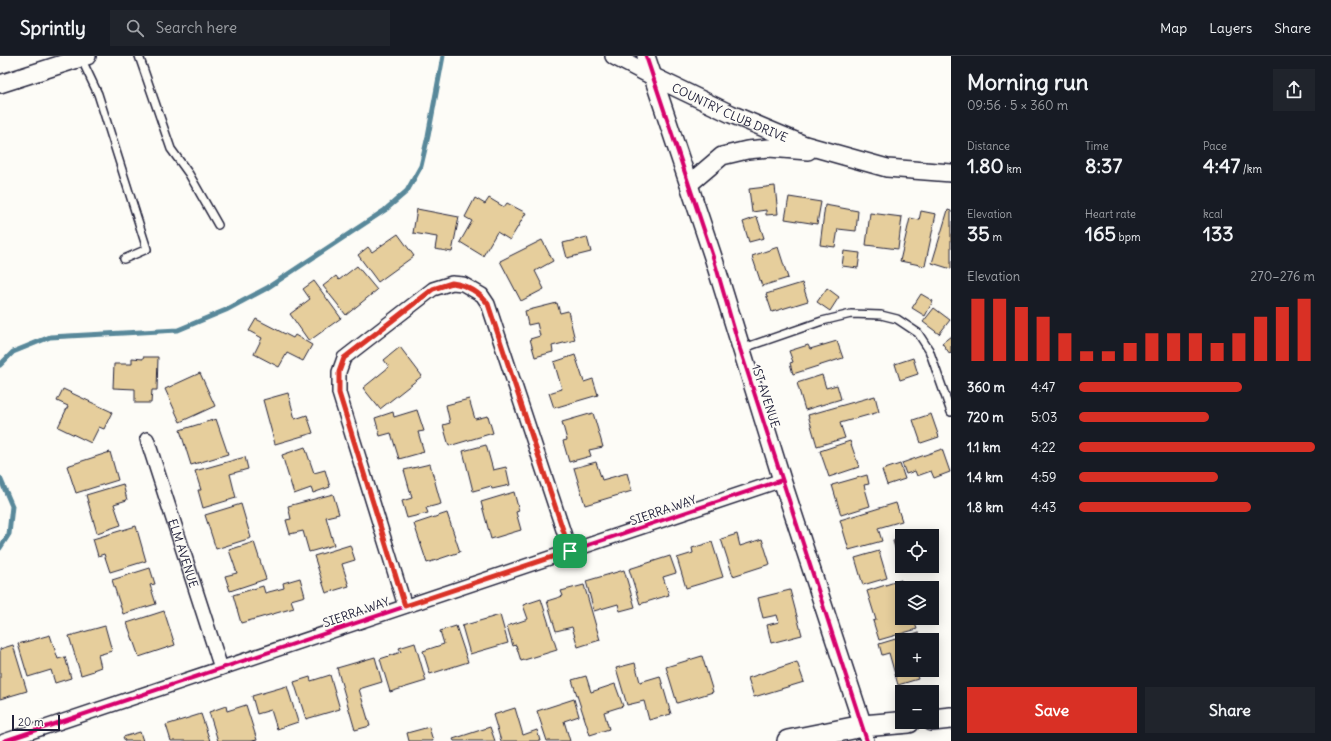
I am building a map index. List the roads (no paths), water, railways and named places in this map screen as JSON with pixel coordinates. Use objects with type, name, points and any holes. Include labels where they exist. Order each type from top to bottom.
[{"type":"main road","points":[[939,719],[951,718]]},
{"type":"main road","points":[[788,741],[865,734],[895,726]]},
{"type":"street","name":"COUNTRY CLUB DRIVE","points":[[614,56],[731,114],[805,145],[887,168],[951,173]]},
{"type":"street","name":"1ST AVENUE","points":[[646,56],[689,184],[740,349],[865,734]]},
{"type":"street","points":[[0,84],[84,57]]},
{"type":"street","name":"COUNTRY CLUB DRIVE","points":[[689,184],[722,156],[748,150],[769,148],[798,151],[827,151]]},
{"type":"street","points":[[405,606],[339,393],[339,372],[344,358],[433,289],[452,283],[463,284],[482,295],[488,304],[570,551]]},
{"type":"street","name":"ELM AVENUE","points":[[147,439],[221,668]]},
{"type":"street","name":"SIERRA WAY","points":[[4,741],[782,480]]},
{"type":"lane","points":[[139,56],[171,149],[189,174],[218,225]]},
{"type":"lane","points":[[84,57],[98,94],[147,249],[124,258]]},
{"type":"lane","points":[[740,349],[822,321],[851,314],[881,315],[897,319],[918,332],[929,350],[951,412]]},
{"type":"waterway","points":[[0,365],[13,352],[50,337],[178,330],[226,310],[267,288],[385,210],[407,191],[421,166],[443,56]]},
{"type":"waterway","points":[[0,478],[12,506],[9,534],[0,548]]}]
